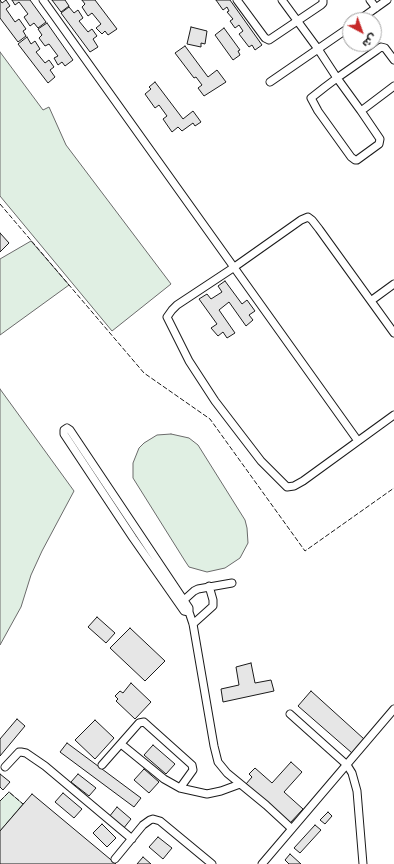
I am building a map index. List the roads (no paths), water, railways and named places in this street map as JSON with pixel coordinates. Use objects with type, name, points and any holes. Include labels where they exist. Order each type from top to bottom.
[{"type":"street","points":[[43,0],[358,441]]},
{"type":"street","points":[[237,0],[268,40],[275,37],[321,5],[323,0]]},
{"type":"street","points":[[282,0],[318,49],[337,78],[361,111],[380,141],[370,151],[355,160],[311,99],[312,96],[337,78],[381,47],[385,48],[394,60]]},
{"type":"street","points":[[370,0],[376,8]]},
{"type":"street","points":[[370,12],[388,0]]},
{"type":"street","points":[[270,82],[342,32]]},
{"type":"street","points":[[361,111],[393,89]]},
{"type":"street","points":[[394,332],[372,300],[312,220],[308,217],[301,220],[177,306],[169,313],[167,317],[167,320],[189,361],[215,401],[261,461],[287,487],[296,485],[394,415]]},
{"type":"street","points":[[372,300],[394,284]]},
{"type":"street","points":[[189,612],[184,611],[133,538],[64,434],[65,429],[67,428],[70,430],[189,608],[216,755],[222,768],[292,829]]},
{"type":"street","points":[[133,538],[140,533]]},
{"type":"street","points":[[184,600],[194,591],[209,586],[232,583]]},
{"type":"street","points":[[193,624],[213,606],[209,586]]},
{"type":"street","points":[[262,864],[394,709]]},
{"type":"street","points":[[290,714],[347,765],[354,777],[364,864]]},
{"type":"street","points":[[102,765],[139,723],[144,722],[192,766],[194,770],[180,788]]},
{"type":"street","points":[[120,744],[164,779],[180,788],[207,794],[240,784]]},
{"type":"street","points":[[5,768],[18,752],[26,753],[45,766],[132,839]]},
{"type":"street","points":[[115,860],[146,822],[153,819],[212,864]]}]
